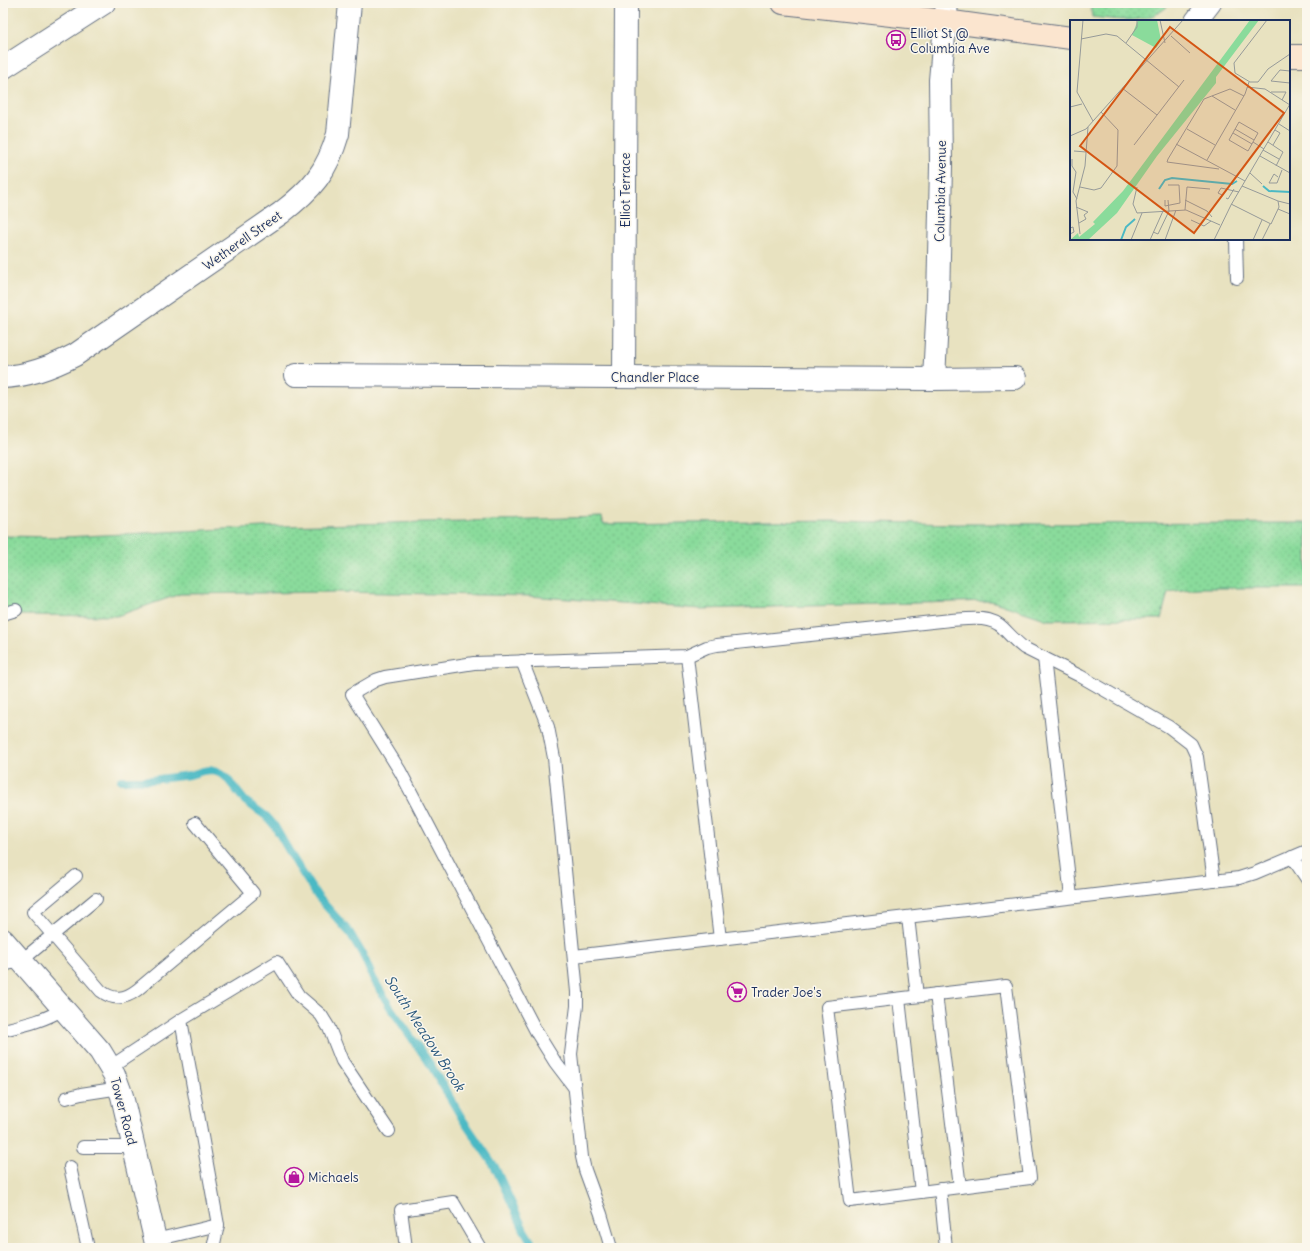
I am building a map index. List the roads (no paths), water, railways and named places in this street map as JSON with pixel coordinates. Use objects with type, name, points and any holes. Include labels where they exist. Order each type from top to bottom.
[{"type":"street","name":"Wetherell Street","points":[[3,377],[27,374],[60,363],[75,355],[281,212],[309,189],[319,178],[327,165],[338,134],[350,3]]},
{"type":"street","name":"Elliot Terrace","points":[[624,377],[626,3]]},
{"type":"street","points":[[783,3],[946,12],[1070,38]]},
{"type":"street","points":[[1197,20],[1210,3]]},
{"type":"street","points":[[3,68],[96,5]]},
{"type":"street","name":"Columbia Avenue","points":[[934,379],[938,301],[940,88],[946,12]]},
{"type":"street","points":[[1290,56],[1307,56]]},
{"type":"street","name":"Chandler Place","points":[[296,375],[934,379],[1015,378]]},
{"type":"street","name":"Tower Road","points":[[3,940],[12,963],[63,1009],[100,1052],[110,1067],[120,1088],[156,1244]]},
{"type":"lane","points":[[1236,240],[1237,278]]},
{"type":"lane","points":[[3,614],[16,610]]},
{"type":"lane","points":[[574,1088],[555,1062],[537,1032],[400,771],[352,694],[376,680],[385,677],[462,664],[687,656],[707,647],[717,645],[970,618],[989,620],[1002,626],[1018,644],[1120,698],[1169,727],[1191,744],[1197,757],[1214,881]]},
{"type":"lane","points":[[687,656],[720,939]]},
{"type":"lane","points":[[1044,658],[1071,898]]},
{"type":"lane","points":[[522,661],[543,713],[551,742],[578,1006],[571,1054],[574,1088],[583,1163],[611,1248]]},
{"type":"lane","points":[[76,876],[33,912],[105,994],[115,998],[129,996],[253,892],[195,823]]},
{"type":"lane","points":[[574,956],[1214,881],[1247,876],[1307,851]]},
{"type":"lane","points":[[1292,857],[1307,879]]},
{"type":"lane","points":[[12,963],[53,935],[96,899]]},
{"type":"lane","points":[[908,917],[917,996]]},
{"type":"lane","points":[[110,1067],[181,1020],[277,962],[299,996],[321,1015],[329,1028],[334,1045],[342,1061],[389,1131]]},
{"type":"lane","points":[[1006,986],[1030,1178],[850,1200],[827,1007],[936,994],[1006,986]]},
{"type":"lane","points":[[936,994],[960,1186]]},
{"type":"lane","points":[[899,999],[921,1192]]},
{"type":"lane","points":[[3,1030],[34,1023],[63,1009]]},
{"type":"lane","points":[[181,1020],[218,1225],[213,1248]]},
{"type":"lane","points":[[66,1098],[81,1094],[120,1088]]},
{"type":"lane","points":[[83,1147],[134,1148]]},
{"type":"lane","points":[[70,1166],[88,1248]]},
{"type":"lane","points":[[940,1189],[946,1248]]},
{"type":"lane","points":[[406,1248],[401,1210],[453,1202],[480,1248]]},
{"type":"lane","points":[[156,1244],[218,1225]]},
{"type":"waterway","name":"South Meadow Brook","points":[[121,780],[151,780],[190,775],[210,770],[217,772],[225,776],[245,801],[266,816],[274,825],[318,897],[350,933],[390,1007],[430,1064],[463,1120],[495,1167],[524,1230],[535,1248]]},
{"type":"place","name":"Elliot St @ Columbia Ave","points":[[896,40]]},
{"type":"place","name":"Trader Joe's","points":[[737,992]]},
{"type":"place","name":"Michaels","points":[[294,1177]]}]
